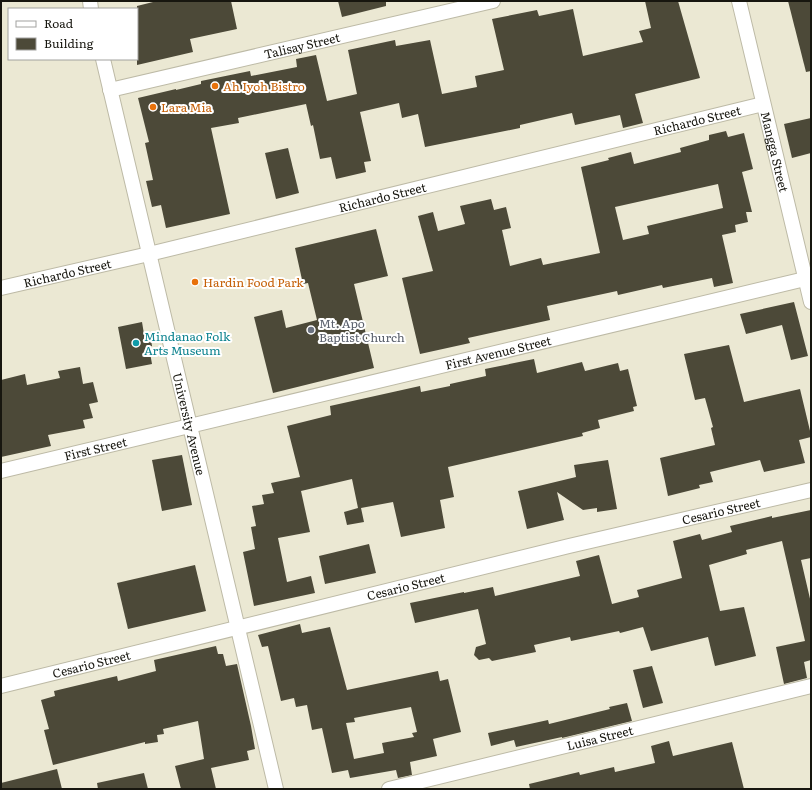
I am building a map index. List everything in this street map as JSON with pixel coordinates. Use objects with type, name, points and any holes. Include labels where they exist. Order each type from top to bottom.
[{"type":"street","name":"Talisay Street","points":[[110,90],[494,1]]},
{"type":"street","name":"Mangga Street","points":[[738,1],[811,302]]},
{"type":"street","name":"University Avenue","points":[[103,60],[276,789]]},
{"type":"street","name":"Richardo Street","points":[[1,288],[149,254],[763,104]]},
{"type":"street","name":"First Avenue Street","points":[[190,426],[805,279]]},
{"type":"street","name":"First Street","points":[[1,471],[190,426]]},
{"type":"street","name":"Cesario Street","points":[[1,686],[569,546],[811,490]]},
{"type":"street","name":"Luisa Street","points":[[389,789],[811,686]]},
{"type":"building","points":[[157,1],[231,1],[237,29],[190,39],[193,52],[137,65],[137,6]]},
{"type":"building","points":[[338,1],[386,1],[386,6],[342,17]]},
{"type":"building","points":[[645,1],[678,1],[700,78],[635,94],[643,123],[623,128],[620,115],[575,125],[572,113],[520,125],[520,128],[425,147],[418,114],[402,118],[399,103],[360,112],[371,161],[364,162],[366,172],[336,179],[331,157],[320,159],[313,125],[311,126],[306,104],[238,118],[239,123],[211,128],[230,214],[166,228],[161,205],[152,207],[146,181],[153,180],[145,143],[149,142],[138,98],[201,84],[201,81],[250,71],[251,76],[297,67],[296,59],[316,55],[327,101],[357,94],[348,50],[395,40],[396,46],[430,40],[442,94],[477,87],[475,76],[504,70],[492,19],[537,10],[539,16],[573,9],[583,56],[643,42],[639,31],[651,28]]},
{"type":"building","points":[[788,1],[811,1],[811,71],[806,72]]},
{"type":"building","points":[[811,118],[811,153],[792,158],[784,124]]},
{"type":"building","points":[[726,131],[728,137],[744,133],[753,169],[742,172],[752,212],[746,212],[748,222],[735,225],[736,232],[722,235],[733,283],[714,287],[712,278],[663,288],[662,285],[618,295],[617,291],[547,306],[550,320],[468,338],[470,343],[420,354],[402,278],[433,271],[418,216],[433,212],[438,231],[465,224],[460,206],[491,199],[494,210],[506,207],[511,228],[502,230],[510,266],[541,258],[543,265],[600,253],[581,167],[609,160],[608,158],[631,152],[634,164],[681,152],[680,148],[709,140],[709,135]],"holes":[[[718,184],[723,208],[647,226],[649,234],[623,240],[615,207]]]},
{"type":"building","points":[[288,148],[299,193],[276,199],[265,153]]},
{"type":"building","name":"Mt. Apo Baptist Church","points":[[376,229],[388,276],[354,284],[374,368],[273,393],[254,317],[282,310],[286,328],[317,320],[308,283],[303,284],[295,248]]},
{"type":"building","points":[[794,302],[808,356],[791,360],[782,325],[746,334],[740,314]]},
{"type":"building","name":"Mindanao Folk Arts Museum","points":[[142,322],[144,334],[150,333],[152,346],[149,347],[152,364],[126,369],[118,327]]},
{"type":"building","points":[[729,345],[744,402],[800,389],[811,435],[811,437],[799,440],[805,463],[764,472],[760,460],[710,472],[713,482],[699,485],[700,488],[668,496],[660,458],[715,445],[711,428],[713,427],[705,398],[695,400],[684,354]]},
{"type":"building","points":[[534,359],[537,373],[582,362],[585,371],[618,363],[620,371],[628,369],[637,406],[633,407],[634,411],[598,420],[600,428],[582,433],[583,436],[448,467],[454,497],[440,500],[445,528],[401,537],[393,502],[361,508],[364,522],[347,525],[344,512],[358,508],[352,479],[301,491],[310,532],[278,538],[287,582],[311,576],[315,593],[254,606],[243,552],[255,549],[251,527],[256,526],[252,506],[264,504],[262,495],[274,493],[271,483],[300,477],[287,426],[331,415],[330,406],[420,386],[421,392],[450,386],[450,384],[486,376],[485,369]]},
{"type":"building","points":[[80,367],[83,384],[93,382],[98,402],[89,404],[93,418],[83,420],[85,428],[48,435],[51,446],[1,457],[1,380],[25,374],[27,385],[60,378],[58,371]]},
{"type":"building","points":[[182,455],[192,505],[162,511],[152,460]]},
{"type":"building","points":[[608,460],[617,509],[597,512],[597,508],[583,510],[557,492],[564,520],[527,529],[518,491],[576,477],[574,465]]},
{"type":"building","points":[[811,510],[811,558],[801,560],[811,603],[811,660],[804,662],[807,678],[784,684],[776,647],[805,641],[782,541],[746,550],[747,554],[709,565],[720,611],[744,607],[756,656],[715,666],[708,637],[651,651],[643,627],[620,633],[619,631],[571,641],[570,637],[534,645],[536,652],[492,661],[489,658],[479,660],[474,655],[476,647],[486,644],[478,609],[415,623],[410,603],[493,587],[495,596],[580,576],[576,561],[599,555],[612,604],[639,597],[637,590],[682,578],[673,541],[700,534],[702,540],[732,532],[730,526],[772,516],[772,518]]},
{"type":"building","points":[[369,544],[376,573],[325,584],[319,556]]},
{"type":"building","points":[[195,565],[206,611],[128,629],[117,583]]},
{"type":"building","points":[[300,624],[302,633],[330,627],[347,690],[438,671],[440,681],[448,679],[461,732],[433,739],[437,756],[410,762],[412,775],[398,778],[396,770],[350,778],[348,770],[332,773],[322,728],[312,730],[307,705],[296,707],[294,698],[281,701],[268,646],[262,647],[258,635]],"holes":[[[411,707],[417,732],[412,733],[414,737],[382,743],[384,753],[354,759],[346,723],[355,722],[354,718]]]},
{"type":"building","points":[[216,646],[218,654],[223,654],[226,666],[237,664],[255,749],[247,751],[249,760],[211,768],[216,789],[181,789],[175,766],[204,759],[198,721],[163,729],[164,734],[157,735],[158,742],[145,744],[145,742],[53,765],[44,730],[49,729],[41,700],[55,696],[54,691],[117,676],[118,681],[156,671],[154,660]]},
{"type":"building","points":[[652,666],[663,703],[643,708],[633,670]]},
{"type":"building","points":[[627,703],[632,721],[562,738],[516,747],[514,740],[491,746],[488,733],[548,720],[549,724],[610,709],[609,707]]},
{"type":"building","points":[[669,741],[673,756],[732,742],[744,789],[530,789],[529,784],[579,772],[580,775],[614,767],[615,772],[655,763],[651,746]]},
{"type":"building","points":[[57,769],[62,789],[1,789],[1,783]]},
{"type":"building","points":[[144,773],[148,789],[98,789],[97,783]]},
{"type":"place","name":"Ah Iyoh Bistro","points":[[215,86]]},
{"type":"place","name":"Lara Mia","points":[[153,107]]},
{"type":"place","name":"Hardin Food Park","points":[[195,282]]},
{"type":"place","name":"Mt. Apo Baptist Church","points":[[311,330]]},
{"type":"place","name":"Mindanao Folk Arts Museum","points":[[136,343]]}]
